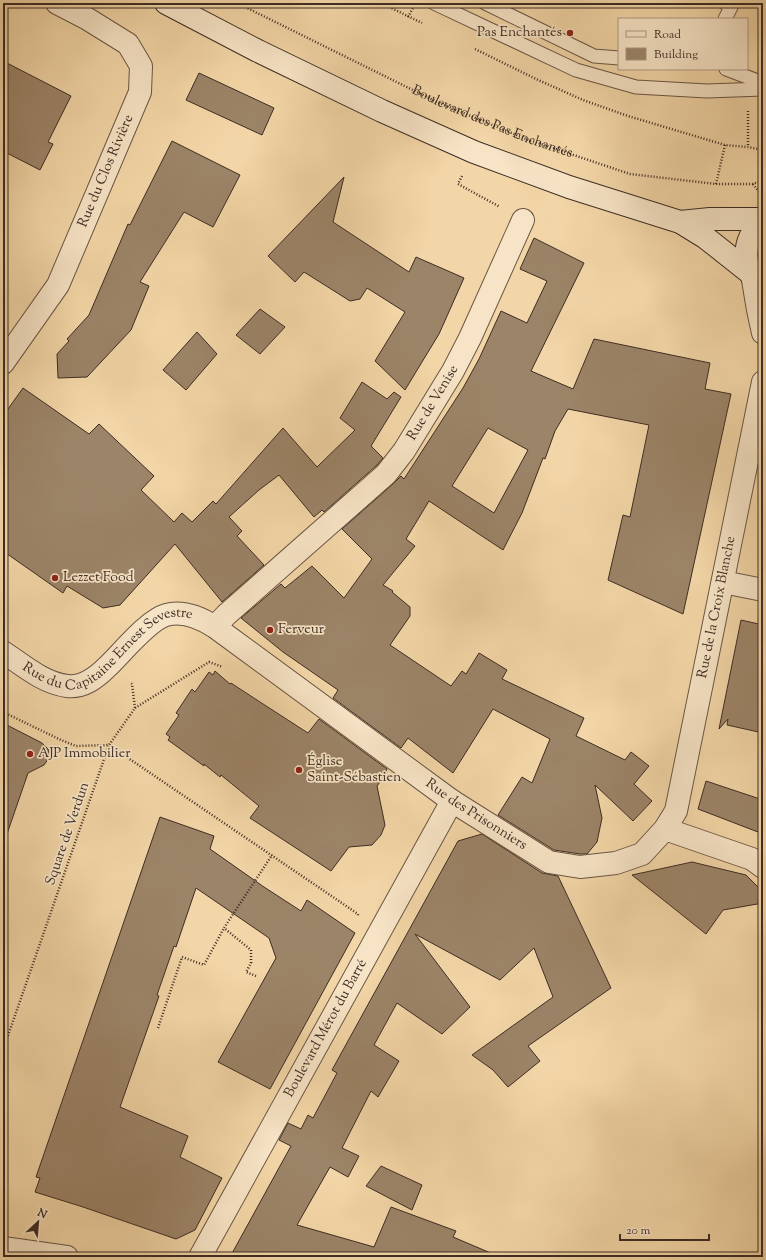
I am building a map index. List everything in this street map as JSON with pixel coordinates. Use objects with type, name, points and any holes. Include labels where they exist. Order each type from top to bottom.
[{"type":"street","name":"Rue du Clos Rivière","points":[[3,363],[58,285],[140,92],[141,66],[128,44],[86,18],[57,3]]},
{"type":"street","points":[[166,3],[258,51],[340,91],[474,152],[569,187],[680,222],[706,238],[755,281]]},
{"type":"street","points":[[680,222],[763,219]]},
{"type":"street","name":"Rue de Venise","points":[[215,627],[226,615],[386,474],[400,457],[453,370],[470,338],[523,220]]},
{"type":"street","points":[[763,222],[755,230],[747,246],[747,263],[755,281],[763,333]]},
{"type":"street","name":"Rue de la Croix Blanche","points":[[665,829],[676,811],[763,385]]},
{"type":"street","points":[[723,582],[763,590]]},
{"type":"street","name":"Rue du Capitaine Ernest Sevestre","points":[[3,652],[43,679],[66,686],[77,686],[88,682],[100,674],[148,626],[166,615],[190,615],[215,627]]},
{"type":"street","name":"Rue des Prisonniers","points":[[215,627],[452,801],[549,862],[580,867],[616,863],[642,854],[665,829]]},
{"type":"street","name":"Boulevard Mérot du Barré","points":[[200,1257],[452,801]]},
{"type":"street","points":[[665,829],[752,859],[763,867]]},
{"type":"street","points":[[3,1248],[67,1257]]},
{"type":"lane","points":[[434,3],[576,70],[608,80],[636,87],[707,91],[763,89]]},
{"type":"lane","points":[[485,3],[594,56],[618,58]]},
{"type":"lane","points":[[725,3],[732,7],[726,18]]},
{"type":"lane","points":[[729,70],[763,83]]},
{"type":"path","name":"Boulevard des Pas Enchantés","points":[[237,3],[437,102],[526,139],[630,174],[716,184],[753,184],[763,180]]},
{"type":"path","points":[[748,90],[748,147]]},
{"type":"path","points":[[716,184],[725,145]]},
{"type":"path","points":[[474,152],[458,184],[523,220]]},
{"type":"path","points":[[112,662],[132,684],[135,708],[209,662]]},
{"type":"path","name":"Square de Verdun","points":[[3,1050],[109,745],[135,708]]},
{"type":"path","points":[[3,712],[76,746],[109,745],[358,914],[360,920]]},
{"type":"path","points":[[158,1028],[182,957],[204,965],[224,928],[272,855]]},
{"type":"path","points":[[224,928],[252,950],[251,963],[246,972],[256,976]]},
{"type":"building","points":[[3,61],[71,96],[48,142],[53,144],[40,170],[3,151]]},
{"type":"building","points":[[199,73],[274,108],[262,135],[186,100]]},
{"type":"building","points":[[172,141],[240,175],[213,227],[184,212],[140,282],[149,286],[131,330],[87,377],[58,378],[57,354],[69,341],[67,339],[89,315],[128,224],[130,225]]},
{"type":"building","points":[[344,177],[333,222],[409,272],[416,257],[464,278],[439,334],[405,390],[375,361],[405,312],[367,288],[360,299],[350,301],[304,272],[295,282],[268,256]]},
{"type":"building","points":[[534,238],[584,263],[531,371],[573,389],[594,339],[710,363],[705,389],[731,394],[683,614],[608,580],[623,515],[630,517],[649,425],[568,409],[555,431],[522,513],[503,550],[429,501],[406,539],[415,546],[383,585],[393,591],[392,592],[410,607],[410,616],[390,645],[451,686],[462,671],[466,674],[479,653],[507,670],[502,679],[584,718],[576,736],[625,760],[631,752],[649,766],[634,784],[652,801],[633,821],[595,785],[602,818],[597,842],[587,854],[554,850],[498,815],[522,777],[532,783],[550,739],[493,709],[453,773],[408,738],[401,748],[333,698],[338,690],[283,652],[241,618],[281,584],[285,588],[312,566],[344,598],[372,559],[342,529],[401,476],[404,479],[463,388],[479,359],[501,311],[527,323],[547,281],[520,269]],"holes":[[[488,428],[528,450],[494,513],[452,486]]]},
{"type":"building","points":[[260,309],[285,327],[260,354],[236,335]]},
{"type":"building","points":[[197,332],[217,354],[186,390],[163,370]]},
{"type":"building","points":[[362,382],[387,399],[394,392],[401,397],[371,446],[383,458],[324,512],[322,510],[314,517],[279,475],[259,490],[229,517],[242,531],[237,536],[264,565],[222,602],[175,544],[120,605],[103,608],[67,586],[63,593],[3,551],[3,416],[23,388],[89,434],[99,424],[154,476],[141,490],[174,522],[182,513],[192,522],[213,501],[216,504],[283,428],[317,467],[355,430],[340,418]]},
{"type":"building","points":[[741,620],[763,625],[763,733],[727,725],[728,719],[719,729]]},
{"type":"building","name":"Église Saint-Sébastien","points":[[215,671],[230,684],[231,683],[308,733],[319,719],[387,769],[386,774],[377,786],[385,825],[381,835],[372,845],[349,847],[331,871],[250,818],[259,806],[221,775],[220,777],[204,764],[204,766],[168,740],[170,737],[166,734],[179,715],[176,713],[192,689],[195,692],[209,672],[213,675]]},
{"type":"building","points":[[3,723],[42,743],[48,749],[49,753],[49,758],[44,765],[28,773],[7,834],[3,833]]},
{"type":"building","points":[[706,781],[763,800],[763,816],[758,832],[698,809]]},
{"type":"building","points":[[160,817],[214,836],[210,849],[264,887],[301,911],[307,900],[355,933],[270,1089],[218,1062],[276,958],[269,938],[196,888],[176,947],[174,946],[157,995],[159,996],[120,1107],[188,1136],[180,1157],[222,1178],[195,1230],[176,1239],[35,1192],[40,1178],[36,1177]]},
{"type":"building","points":[[482,834],[542,873],[558,876],[611,988],[528,1046],[540,1061],[508,1087],[493,1070],[472,1055],[553,997],[534,948],[500,980],[415,934],[470,1007],[442,1034],[397,1003],[374,1045],[399,1061],[378,1097],[371,1091],[342,1148],[359,1156],[348,1177],[330,1167],[297,1225],[374,1247],[391,1207],[456,1231],[453,1237],[500,1257],[230,1257],[291,1146],[279,1140],[288,1123],[301,1129],[308,1115],[313,1118],[337,1073],[332,1070],[458,841]]},
{"type":"building","points":[[692,862],[746,875],[763,892],[763,903],[723,910],[706,934],[632,875]]},
{"type":"building","points":[[381,1166],[422,1185],[412,1210],[366,1186]]},
{"type":"place","name":"Pas Enchantés","points":[[570,33]]},
{"type":"place","name":"Lezzet Food","points":[[55,578]]},
{"type":"place","name":"Ferveur","points":[[270,630]]},
{"type":"place","name":"AJP Immobilier","points":[[30,754]]},
{"type":"place","name":"Église Saint-Sébastien","points":[[299,770]]}]
